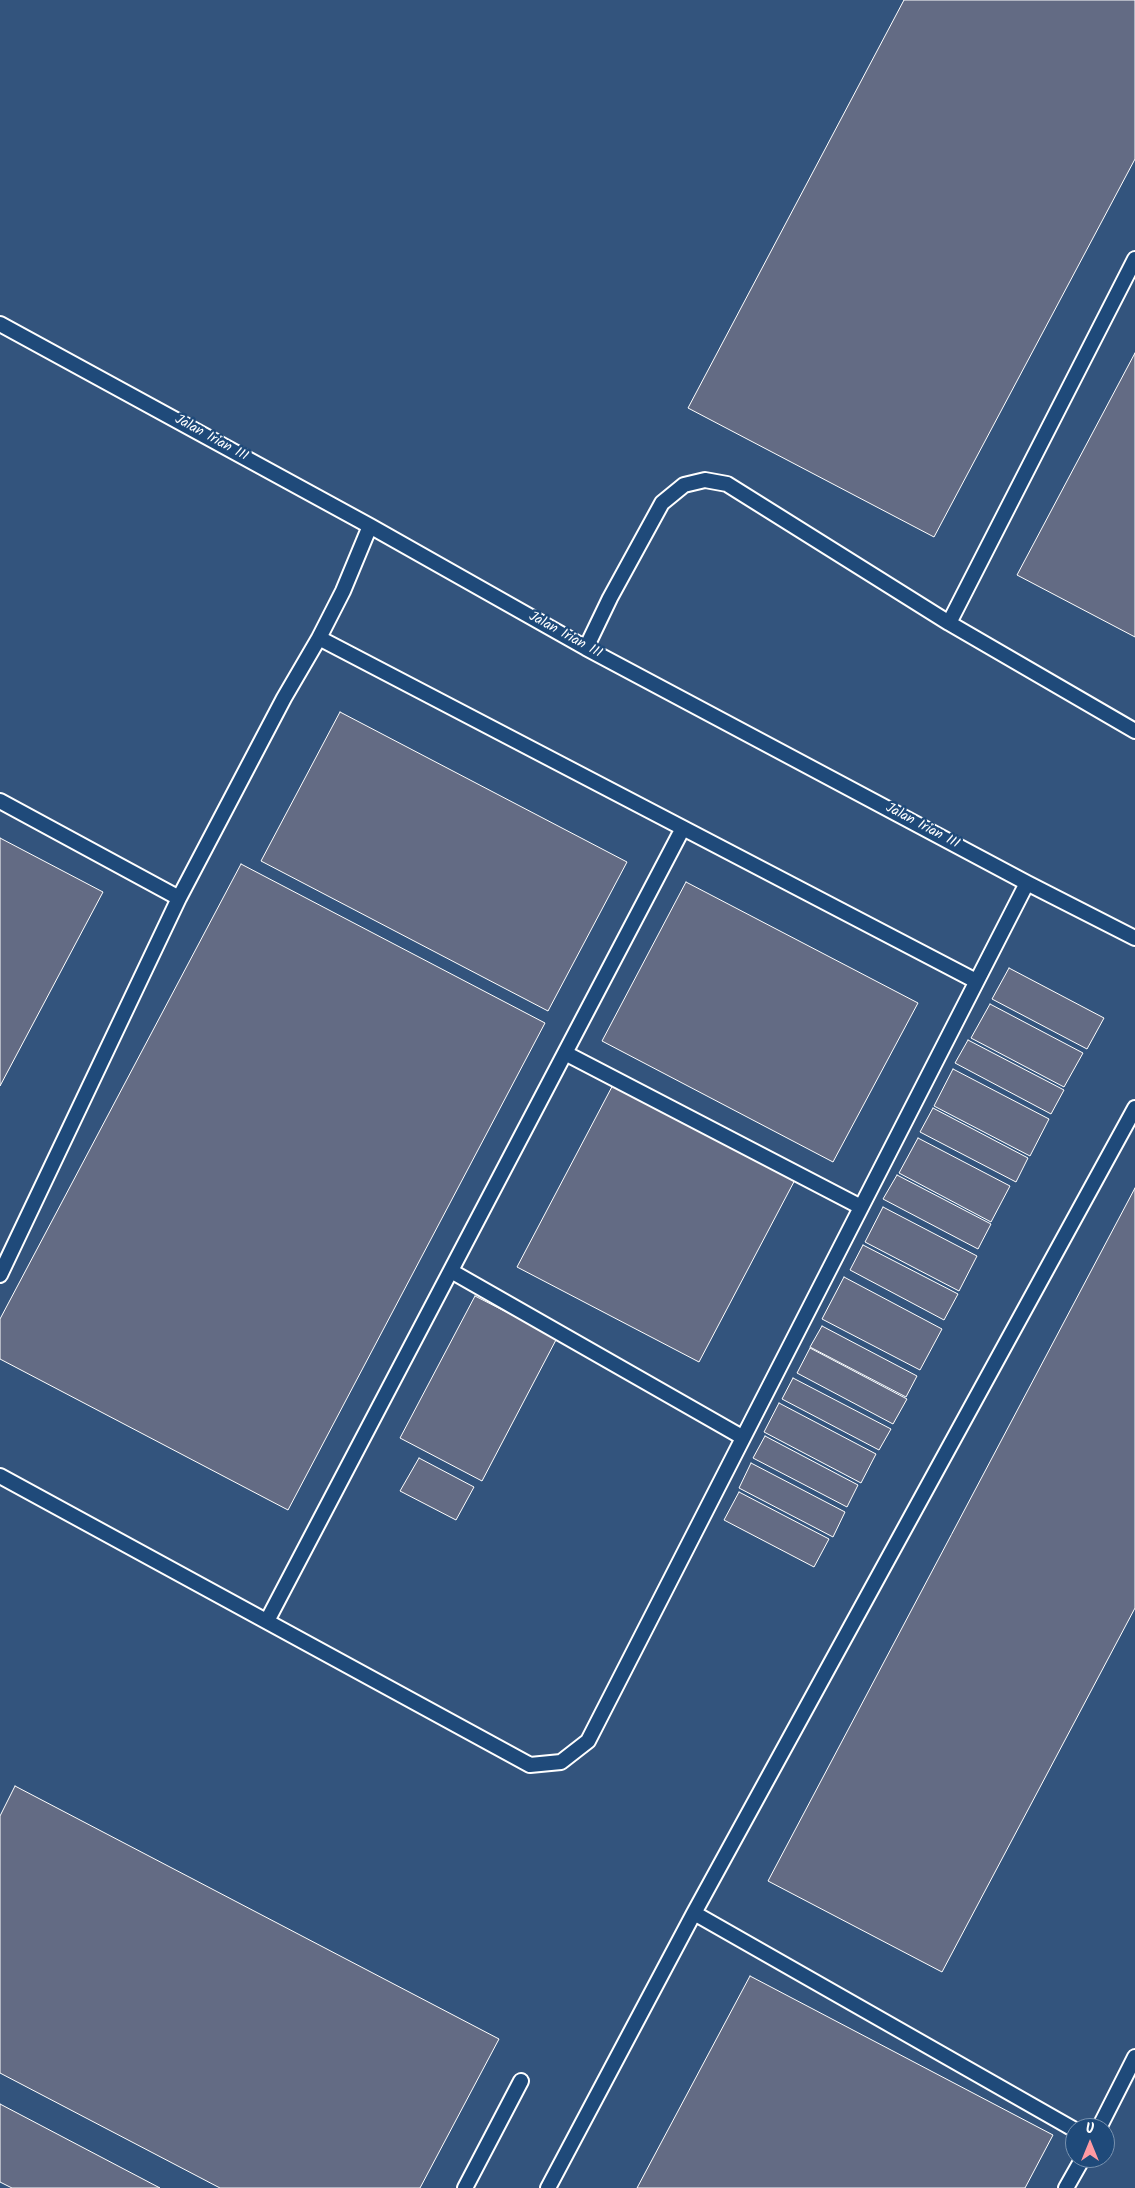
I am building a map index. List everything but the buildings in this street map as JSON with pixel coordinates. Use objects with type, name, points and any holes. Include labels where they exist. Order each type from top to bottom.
[{"type":"lane","points":[[949,623],[1135,259]]},
{"type":"lane","name":"Jalan Irian III","points":[[0,324],[370,526],[586,648],[1027,883],[1135,938]]},
{"type":"lane","points":[[586,648],[610,598],[662,503],[684,485],[705,480],[727,484],[949,623],[1135,730]]},
{"type":"lane","points":[[0,1275],[179,898],[284,698],[319,638],[343,591],[370,526]]},
{"type":"lane","points":[[319,638],[976,981]]},
{"type":"lane","points":[[0,800],[179,898]]},
{"type":"lane","points":[[267,1621],[683,828]]},
{"type":"lane","points":[[0,1476],[530,1765],[561,1762],[588,1741],[1027,883]]},
{"type":"lane","points":[[565,1052],[860,1207]]},
{"type":"lane","points":[[548,2188],[694,1912],[1135,1108]]},
{"type":"lane","points":[[450,1271],[742,1437]]},
{"type":"lane","points":[[694,1912],[1065,2124]]},
{"type":"lane","points":[[1104,2118],[1135,2057]]},
{"type":"lane","points":[[466,2188],[521,2081]]},
{"type":"lane","points":[[1066,2188],[1077,2168]]},
{"type":"shaded area","points":[[0,0],[1135,0],[1135,2188],[0,2188]]}]
